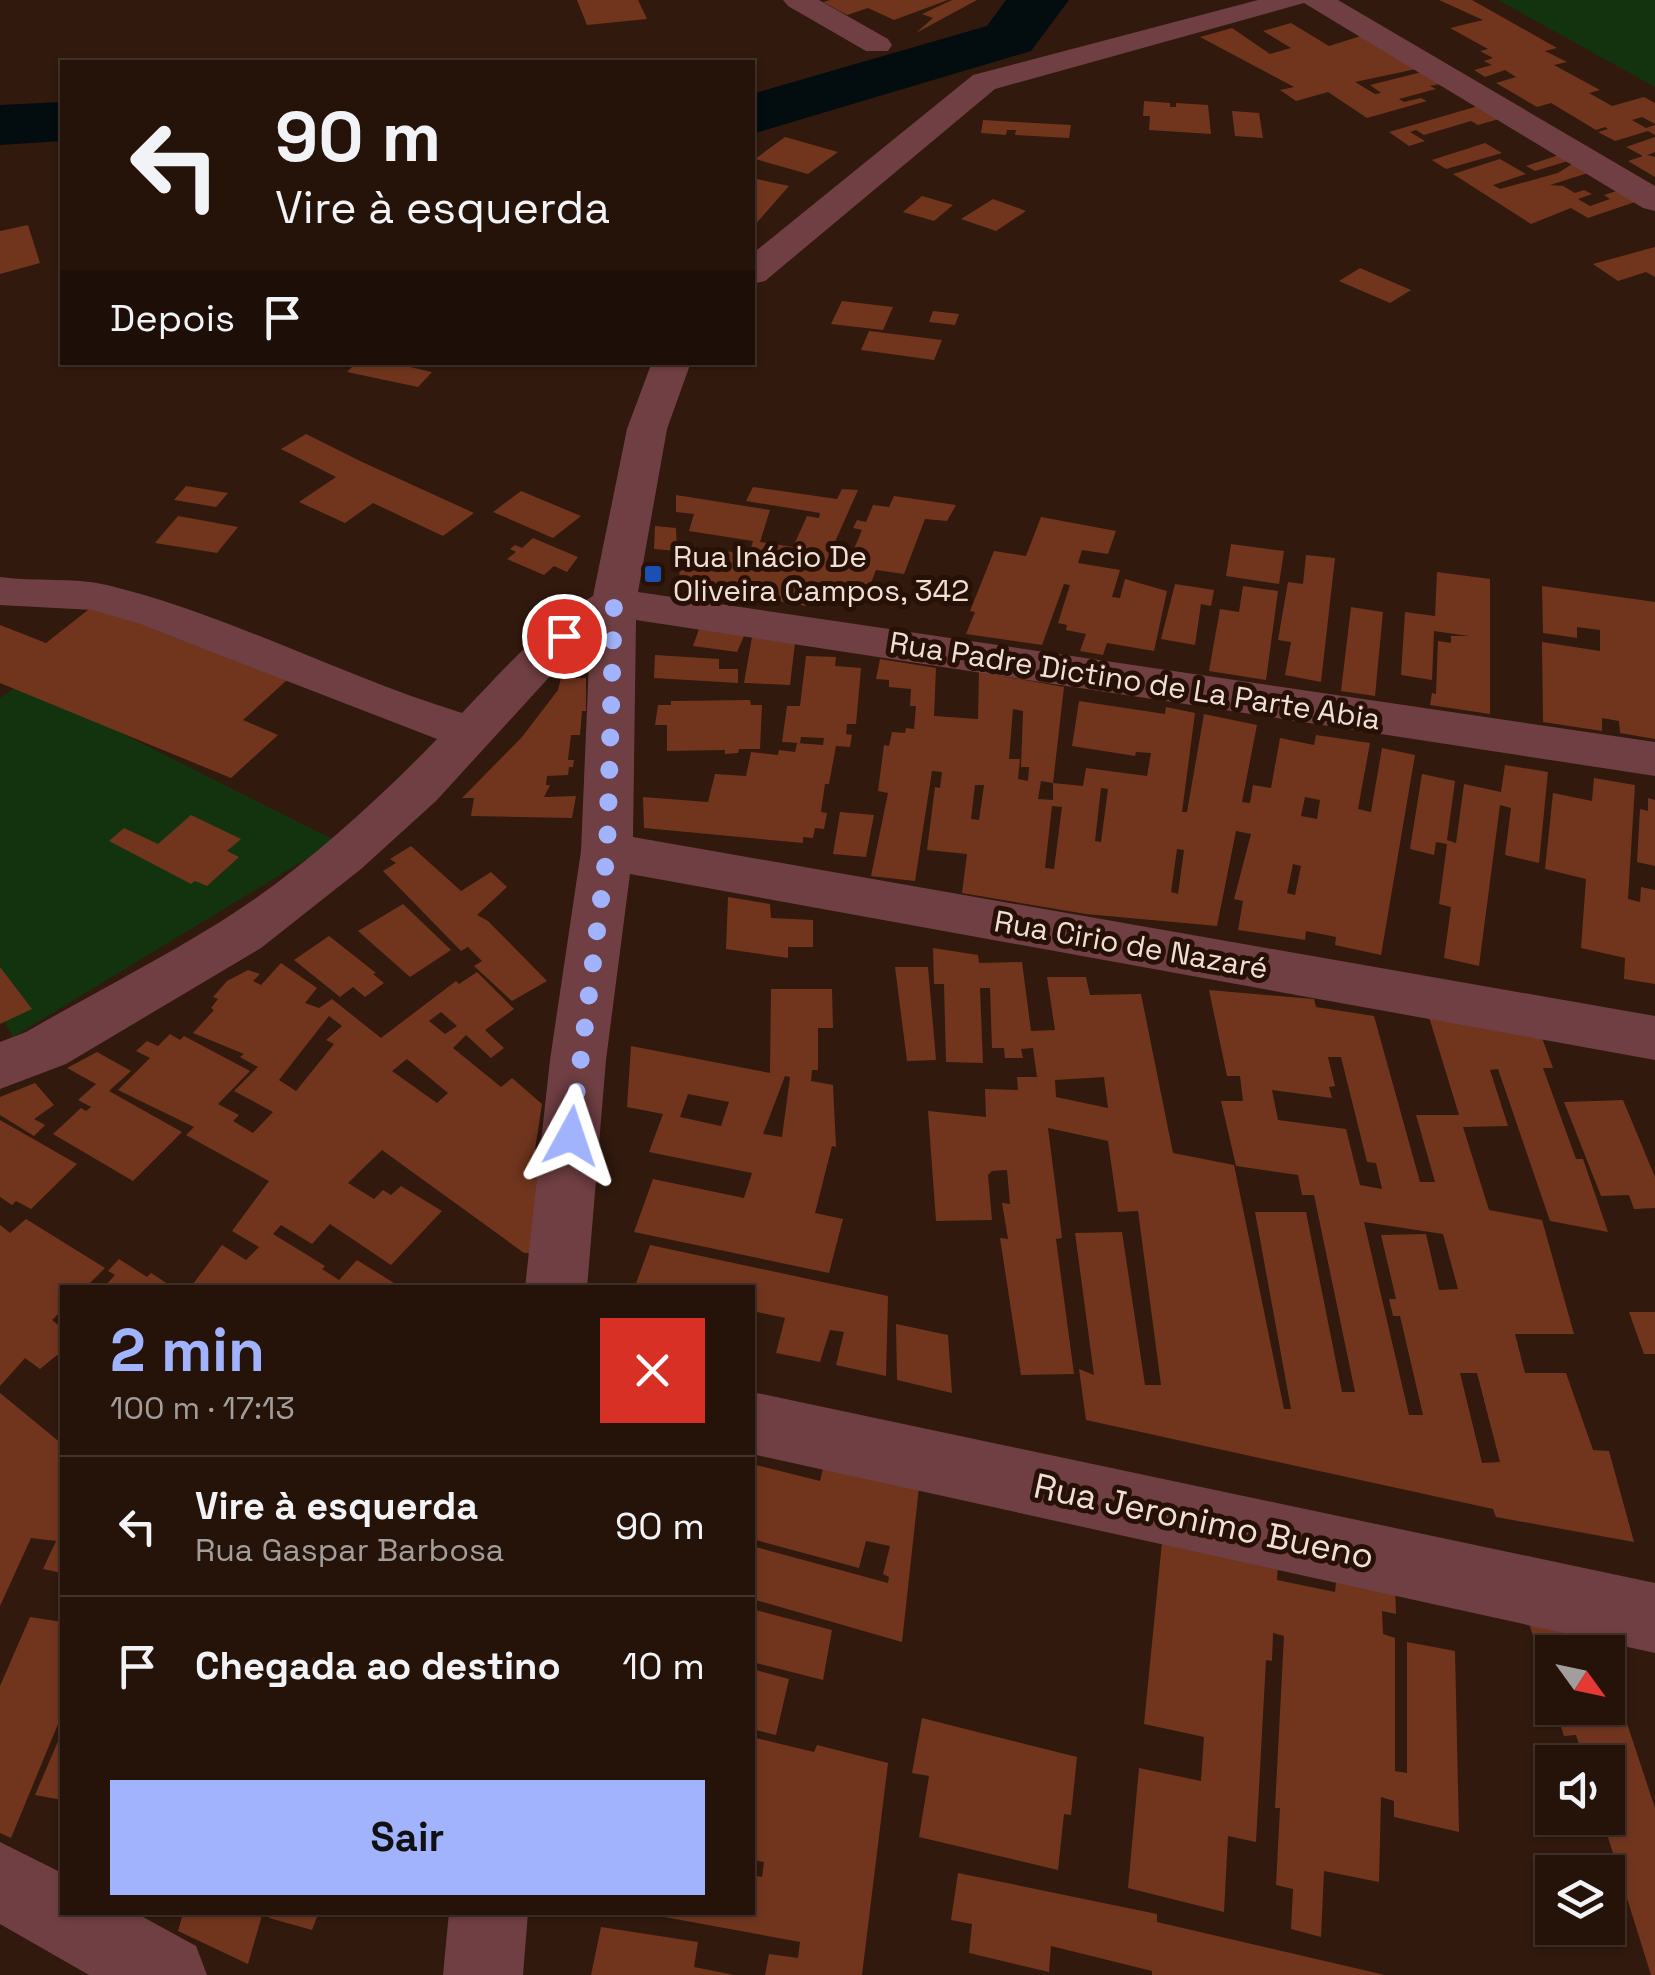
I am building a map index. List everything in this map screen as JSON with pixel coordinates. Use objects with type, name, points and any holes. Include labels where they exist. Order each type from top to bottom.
[{"type":"street","points":[[798,0],[877,45]]},
{"type":"street","points":[[755,271],[984,82],[1292,0]]},
{"type":"street","points":[[1317,0],[1655,201]]},
{"type":"street","points":[[556,1285],[578,1060],[607,852],[614,603],[646,429],[671,365]]},
{"type":"street","points":[[0,592],[106,598],[271,658],[413,716],[472,732]]},
{"type":"street","points":[[0,1066],[46,1048],[242,934],[343,856],[418,789],[548,650],[580,623],[614,603]]},
{"type":"street","name":"Rua Padre Dictino de La Parte Abia","points":[[614,603],[1655,760]]},
{"type":"street","name":"Rua Cirio de Nazaré","points":[[607,852],[1655,1038]]},
{"type":"street","name":"Rua Jeronimo Bueno","points":[[755,1425],[1655,1618]]},
{"type":"street","points":[[0,1881],[60,1915]]},
{"type":"street","points":[[60,1915],[167,1975]]},
{"type":"street","points":[[483,1975],[490,1915]]},
{"type":"green space","points":[[1498,0],[1655,0],[1655,87]]},
{"type":"green space","points":[[22,683],[336,841],[13,1037],[0,1014],[0,698]]},
{"type":"building","points":[[577,0],[638,0],[647,19],[587,25]]},
{"type":"building","points":[[948,0],[894,20],[868,8],[847,15],[823,2]]},
{"type":"building","points":[[952,0],[977,0],[916,33],[933,18],[922,14]]},
{"type":"building","points":[[1439,0],[1472,0],[1557,48],[1545,51],[1567,62],[1554,65],[1600,90],[1589,93],[1612,106],[1644,97],[1655,103],[1655,124],[1642,117],[1632,120],[1646,128],[1655,125],[1655,135],[1648,131],[1615,141],[1598,132],[1608,129],[1605,127],[1596,130],[1551,103],[1537,107],[1496,83],[1516,77],[1505,70],[1485,77],[1474,70],[1492,65],[1484,61],[1493,58],[1480,51],[1488,49],[1450,28],[1483,20]]},
{"type":"building","points":[[1291,23],[1329,46],[1361,36],[1416,69],[1355,82],[1375,94],[1381,93],[1370,85],[1422,72],[1440,84],[1430,86],[1436,89],[1399,99],[1427,101],[1367,118],[1328,92],[1296,101],[1280,90],[1294,87],[1200,37],[1232,28],[1270,54],[1291,48],[1263,31]]},
{"type":"building","points":[[1144,101],[1170,103],[1170,107],[1176,107],[1176,103],[1208,105],[1211,134],[1149,130],[1150,116],[1143,116]]},
{"type":"building","points":[[1478,106],[1499,119],[1478,125],[1471,121],[1424,135],[1416,130],[1410,132],[1425,141],[1409,146],[1389,132]]},
{"type":"building","points":[[1232,111],[1259,113],[1263,138],[1235,136]]},
{"type":"building","points":[[983,120],[1071,125],[1069,138],[1015,135],[1016,130],[1007,130],[1006,135],[981,133]]},
{"type":"building","points":[[785,137],[838,152],[808,174],[755,159]]},
{"type":"building","points":[[1655,137],[1655,152],[1647,155],[1655,157],[1655,177],[1628,161],[1643,156],[1626,147]]},
{"type":"building","points":[[1485,143],[1502,153],[1446,169],[1432,160]]},
{"type":"building","points":[[1559,155],[1568,161],[1535,171],[1526,166]]},
{"type":"building","points":[[1500,159],[1526,174],[1493,185],[1500,189],[1558,173],[1572,164],[1588,173],[1550,185],[1592,194],[1578,199],[1590,206],[1610,199],[1604,195],[1617,191],[1635,202],[1588,218],[1571,208],[1531,224],[1453,174]]},
{"type":"building","points":[[755,179],[789,186],[755,225]]},
{"type":"building","points":[[922,196],[953,205],[934,221],[903,212]]},
{"type":"building","points":[[993,199],[1026,211],[996,231],[961,219]]},
{"type":"building","points":[[28,225],[40,263],[0,274],[0,231]]},
{"type":"building","points":[[1655,247],[1655,277],[1646,272],[1618,281],[1593,264]]},
{"type":"building","points":[[1360,268],[1411,290],[1390,303],[1339,281]]},
{"type":"building","points":[[842,301],[893,307],[883,330],[831,324]]},
{"type":"building","points":[[933,311],[959,314],[955,325],[929,322]]},
{"type":"building","points":[[869,331],[942,340],[934,360],[861,350]]},
{"type":"building","points":[[354,365],[401,365],[432,372],[418,387],[347,372]]},
{"type":"building","points":[[306,434],[474,513],[443,536],[373,503],[345,523],[299,502],[336,477],[281,449]]},
{"type":"building","points":[[186,486],[228,493],[216,507],[174,500]]},
{"type":"building","points":[[753,487],[837,499],[842,489],[858,490],[826,562],[847,565],[862,530],[853,528],[857,520],[866,522],[873,505],[889,507],[894,496],[956,505],[947,521],[925,519],[904,574],[876,570],[865,598],[835,594],[838,586],[817,582],[806,606],[734,593],[734,588],[680,584],[678,550],[716,557],[714,549],[749,555],[753,541],[689,531],[694,514],[676,512],[676,495],[770,510],[760,542],[793,547],[807,516],[819,518],[820,513],[746,501]]},
{"type":"building","points":[[521,491],[581,516],[553,538],[493,512]]},
{"type":"building","points":[[178,516],[238,527],[217,553],[155,543]]},
{"type":"building","points":[[1041,517],[1116,531],[1108,554],[1082,550],[1078,563],[1120,570],[1112,597],[1120,598],[1125,579],[1167,591],[1154,651],[1107,643],[1103,655],[1080,651],[1086,634],[1066,630],[1067,625],[1058,623],[1070,585],[1064,584],[1042,645],[966,634],[975,612],[970,611],[994,551],[1026,556]]},
{"type":"building","points":[[655,526],[676,528],[677,551],[654,549]]},
{"type":"building","points":[[533,538],[578,557],[567,572],[554,566],[544,575],[507,559],[516,552],[510,549],[515,545],[522,548]]},
{"type":"building","points":[[1231,544],[1284,551],[1279,584],[1226,576]]},
{"type":"building","points":[[1306,555],[1335,558],[1321,682],[1285,675],[1291,642],[1278,640],[1288,582],[1303,584]]},
{"type":"building","points":[[1437,572],[1490,579],[1490,714],[1430,705],[1432,693],[1436,694],[1438,641],[1451,643],[1451,636],[1469,636],[1434,631],[1432,680],[1401,675],[1405,612],[1435,616]]},
{"type":"building","points":[[1175,584],[1214,590],[1211,606],[1201,604],[1195,645],[1161,639]]},
{"type":"building","points":[[1243,586],[1278,591],[1266,680],[1209,671],[1220,609],[1239,612]]},
{"type":"building","points":[[1542,586],[1655,602],[1655,739],[1620,733],[1619,721],[1602,718],[1602,731],[1543,722],[1542,642],[1600,651],[1600,630],[1577,627],[1577,638],[1543,633]]},
{"type":"building","points":[[93,606],[287,680],[243,720],[278,735],[231,778],[0,683],[0,625],[46,643]]},
{"type":"building","points":[[1351,607],[1383,612],[1375,696],[1341,691]]},
{"type":"building","points":[[699,629],[744,636],[737,652],[693,646]]},
{"type":"building","points":[[752,637],[795,643],[790,685],[744,683]]},
{"type":"building","points":[[655,655],[719,659],[719,669],[738,669],[738,683],[654,678]]},
{"type":"building","points":[[806,656],[836,657],[835,666],[861,668],[856,724],[847,724],[846,734],[852,735],[850,747],[836,746],[829,784],[825,784],[821,812],[827,813],[824,829],[815,828],[813,838],[803,837],[803,843],[644,828],[643,797],[708,802],[715,774],[746,776],[751,752],[778,755],[779,750],[795,752],[797,743],[823,745],[824,738],[801,737],[800,743],[782,742],[787,706],[800,706]]},
{"type":"building","points":[[880,659],[936,668],[934,716],[978,719],[979,672],[1064,687],[1053,783],[1083,786],[1086,768],[1147,776],[1151,753],[1136,752],[1135,756],[1072,746],[1079,701],[1165,714],[1166,707],[1195,713],[1182,812],[1187,812],[1204,714],[1257,725],[1242,802],[1250,803],[1253,785],[1271,788],[1280,738],[1314,745],[1316,735],[1370,743],[1358,809],[1371,812],[1382,748],[1415,755],[1381,955],[1335,945],[1336,937],[1306,931],[1305,940],[1238,930],[1243,901],[1234,899],[1251,834],[1236,831],[1217,926],[1086,914],[962,893],[967,854],[927,850],[935,787],[940,788],[942,772],[932,771],[915,881],[871,876],[888,793],[878,791],[884,745],[889,746],[892,732],[914,729],[916,706],[910,706],[911,689],[889,687],[889,680],[876,679]],"holes":[[[1013,709],[1023,711],[1021,767],[1029,767],[1028,781],[1018,779],[1020,759],[1009,759]],[[1041,781],[1053,783],[1053,800],[1038,799]],[[975,785],[984,785],[979,820],[971,819]],[[1101,788],[1108,789],[1101,842],[1095,841]],[[1305,797],[1320,800],[1317,819],[1301,816]],[[1052,806],[1062,807],[1054,869],[1045,868]],[[1177,849],[1184,850],[1178,894],[1171,892]],[[1293,864],[1301,866],[1295,895],[1287,893]]]},
{"type":"building","points":[[561,678],[586,678],[586,711],[582,711],[580,735],[571,735],[568,760],[574,760],[573,767],[569,767],[568,775],[547,776],[546,785],[550,785],[544,797],[576,796],[572,818],[471,816],[474,798],[462,798],[522,737],[558,690]]},
{"type":"building","points":[[750,700],[751,705],[762,705],[760,749],[725,754],[725,750],[667,751],[667,725],[655,725],[658,705],[671,705],[671,701]]},
{"type":"building","points":[[1505,765],[1548,772],[1539,863],[1505,855],[1511,808],[1500,805],[1479,966],[1444,958],[1451,907],[1439,904],[1447,844],[1436,842],[1434,855],[1410,849],[1422,774],[1455,781],[1447,840],[1456,843],[1464,784],[1501,792]]},
{"type":"building","points":[[1594,778],[1635,785],[1628,899],[1640,902],[1641,887],[1655,890],[1655,984],[1624,979],[1625,958],[1581,948],[1586,879],[1545,869],[1553,793],[1592,801]]},
{"type":"building","points":[[1648,798],[1655,800],[1655,866],[1637,862],[1640,809],[1648,811]]},
{"type":"building","points":[[840,812],[874,815],[866,857],[833,854]]},
{"type":"building","points":[[191,815],[241,839],[227,851],[239,857],[207,886],[195,881],[191,884],[109,841],[124,828],[158,844]]},
{"type":"building","points":[[411,846],[461,891],[491,872],[507,887],[477,915],[488,921],[547,981],[512,1001],[474,966],[482,961],[468,947],[461,951],[383,871],[396,863],[390,859]]},
{"type":"building","points":[[728,897],[770,904],[771,918],[813,920],[813,947],[788,947],[788,958],[726,949]]},
{"type":"building","points":[[403,904],[451,950],[410,977],[358,931]]},
{"type":"building","points":[[329,936],[384,983],[365,997],[353,987],[340,997],[294,960]]},
{"type":"building","points":[[933,948],[978,955],[979,963],[1022,962],[1031,1031],[1055,1030],[1047,977],[1086,977],[1090,995],[1141,994],[1173,1153],[1234,1165],[1284,1409],[1291,1409],[1255,1212],[1306,1212],[1342,1392],[1355,1392],[1314,1195],[1302,1195],[1298,1175],[1236,1166],[1221,1101],[1243,1101],[1240,1076],[1227,1076],[1209,990],[1314,999],[1316,1007],[1374,1016],[1420,1182],[1435,1182],[1416,1115],[1459,1115],[1429,1017],[1541,1035],[1553,1068],[1543,1068],[1576,1159],[1583,1159],[1608,1232],[1550,1221],[1498,1069],[1490,1070],[1508,1126],[1463,1127],[1489,1210],[1542,1220],[1574,1334],[1515,1334],[1525,1373],[1566,1373],[1593,1450],[1609,1451],[1634,1542],[1496,1517],[1493,1509],[1086,1420],[1079,1369],[1094,1375],[1075,1233],[1122,1232],[1145,1385],[1161,1385],[1138,1211],[1118,1212],[1108,1141],[1048,1128],[1062,1238],[1056,1239],[1074,1374],[1021,1375],[1000,1238],[1008,1239],[1002,1203],[1010,1204],[1007,1170],[988,1175],[992,1220],[936,1221],[928,1111],[986,1117],[985,1089],[1018,1090],[1017,1077],[1037,1077],[1033,1048],[1021,1049],[1023,1058],[1005,1058],[1004,1048],[992,1048],[990,988],[980,988],[983,1063],[946,1062],[944,984],[934,984]],"holes":[[[1328,1057],[1341,1057],[1367,1162],[1376,1163],[1382,1189],[1360,1185],[1346,1129],[1278,1120],[1272,1090],[1332,1098],[1329,1087],[1335,1086]],[[1104,1077],[1108,1108],[1056,1097],[1055,1080]],[[1364,1222],[1443,1234],[1458,1289],[1439,1290],[1426,1234],[1381,1235],[1396,1299],[1389,1299],[1393,1316],[1400,1316],[1423,1415],[1409,1415]],[[1460,1373],[1477,1373],[1500,1462],[1482,1463]]]},
{"type":"building","points":[[281,963],[317,988],[305,1003],[319,1008],[332,999],[381,1038],[456,981],[459,984],[477,972],[514,1009],[485,1030],[504,1048],[491,1058],[466,1035],[453,1048],[501,1087],[512,1078],[542,1104],[533,1163],[539,1168],[530,1253],[524,1253],[382,1150],[348,1183],[374,1199],[383,1190],[391,1195],[401,1186],[442,1211],[391,1265],[330,1224],[312,1244],[281,1225],[273,1234],[325,1266],[322,1269],[339,1280],[357,1260],[397,1285],[192,1285],[222,1245],[246,1260],[259,1247],[232,1231],[269,1181],[186,1135],[194,1127],[118,1090],[150,1058],[136,1051],[147,1041],[158,1046],[170,1034],[180,1040],[184,1036],[250,1071],[218,1104],[239,1115],[233,1121],[253,1133],[273,1112],[234,1091],[258,1067],[240,1057],[244,1054],[193,1033],[214,1010],[211,1008],[218,999],[213,997],[227,981],[248,970],[260,974],[253,981],[261,985]],"holes":[[[441,1012],[457,1026],[445,1034],[429,1021]],[[329,1016],[342,1026],[326,1040],[334,1044],[296,1091],[279,1080]],[[407,1059],[448,1093],[437,1103],[392,1071]]]},
{"type":"building","points":[[0,967],[32,1009],[0,1024]]},
{"type":"building","points":[[895,967],[928,967],[936,1060],[907,1061]]},
{"type":"building","points":[[771,989],[832,989],[833,1028],[818,1028],[818,1070],[812,1070],[811,1081],[833,1085],[836,1147],[832,1146],[815,1213],[843,1219],[829,1273],[634,1232],[653,1179],[744,1198],[752,1173],[649,1152],[663,1114],[627,1107],[631,1046],[770,1073]],"holes":[[[785,1076],[790,1077],[782,1137],[763,1134]],[[688,1094],[729,1102],[721,1126],[680,1117]]]},
{"type":"building","points":[[97,1052],[131,1071],[109,1091],[182,1132],[133,1181],[53,1134],[81,1108],[86,1111],[91,1107],[78,1100],[96,1084],[67,1068]]},
{"type":"building","points":[[35,1083],[54,1105],[34,1119],[45,1125],[34,1136],[0,1115],[0,1097]]},
{"type":"building","points":[[1623,1100],[1655,1177],[1655,1208],[1634,1209],[1629,1195],[1601,1196],[1564,1102]]},
{"type":"building","points":[[0,1120],[77,1164],[31,1209],[16,1201],[12,1205],[0,1197]]},
{"type":"building","points":[[26,1219],[105,1268],[88,1285],[60,1285],[60,1312],[52,1320],[60,1326],[60,1357],[57,1355],[40,1369],[25,1358],[0,1386],[0,1225],[10,1233]]},
{"type":"building","points":[[650,1245],[888,1296],[886,1376],[836,1365],[844,1332],[830,1330],[820,1362],[776,1353],[785,1318],[755,1312],[755,1285],[635,1285]]},
{"type":"building","points":[[119,1259],[147,1277],[151,1273],[169,1285],[106,1285],[115,1275],[108,1271]]},
{"type":"building","points":[[1629,1312],[1655,1312],[1655,1354],[1644,1354]]},
{"type":"building","points":[[896,1324],[948,1335],[952,1393],[897,1380]]},
{"type":"building","points":[[0,1393],[60,1442],[60,1573],[43,1569],[56,1541],[31,1538],[0,1606]]},
{"type":"building","points":[[824,1464],[919,1487],[902,1642],[755,1600],[755,1547],[888,1583],[889,1577],[883,1574],[890,1546],[866,1541],[859,1568],[755,1540],[755,1465],[820,1481]]},
{"type":"building","points":[[1163,1532],[1278,1566],[1277,1580],[1335,1592],[1337,1573],[1395,1586],[1396,1614],[1382,1611],[1383,1634],[1395,1638],[1395,1771],[1407,1773],[1407,1642],[1455,1651],[1459,1832],[1394,1817],[1394,1801],[1381,1797],[1379,1882],[1324,1871],[1321,1937],[1291,1929],[1293,1889],[1276,1885],[1280,1808],[1275,1808],[1284,1636],[1273,1633],[1272,1661],[1266,1660],[1256,1842],[1228,1836],[1224,1912],[1128,1888],[1139,1768],[1201,1781],[1204,1737],[1144,1724]]},
{"type":"building","points":[[755,1610],[832,1630],[823,1680],[755,1663]]},
{"type":"building","points":[[30,1617],[60,1622],[60,1724],[11,1838],[0,1833],[0,1686]]},
{"type":"building","points":[[1527,1617],[1598,1635],[1535,1635],[1535,1642]]},
{"type":"building","points":[[755,1670],[789,1679],[776,1735],[755,1730]]},
{"type":"building","points":[[1625,1717],[1655,1808],[1655,1975],[1651,1975],[1625,1892],[1625,1855],[1614,1855],[1607,1835],[1625,1835],[1625,1745],[1579,1745],[1576,1735],[1564,1736],[1560,1725],[1625,1725]]},
{"type":"building","points":[[922,1718],[1077,1757],[1071,1815],[1064,1814],[1058,1870],[919,1837],[929,1776],[912,1773]]},
{"type":"building","points":[[60,1737],[60,1800],[35,1795]]},
{"type":"building","points":[[755,1738],[814,1752],[817,1745],[888,1763],[862,1975],[765,1975],[769,1954],[798,1958],[800,1942],[653,1915],[755,1915],[755,1876],[762,1877],[764,1862],[755,1860]]},
{"type":"building","points":[[958,1873],[1157,1914],[1157,1922],[1385,1975],[1152,1975],[1152,1971],[1051,1946],[1049,1972],[969,1953],[972,1924],[951,1920]]},
{"type":"building","points":[[176,1915],[262,1915],[248,1964],[178,1931],[182,1917]]},
{"type":"building","points":[[270,1915],[318,1915],[312,1930],[269,1918]]},
{"type":"building","points":[[601,1927],[698,1942],[694,1967],[734,1975],[591,1975]]},
{"type":"waterway","points":[[755,114],[1010,38],[1021,18],[1040,0]]},
{"type":"waterway","points":[[0,125],[60,122]]},
{"type":"place","name":"Rua Inácio De Oliveira Campos, 342","points":[[653,574]]},
{"type":"route","points":[[564,636],[614,603],[607,852],[571,1136]]}]
